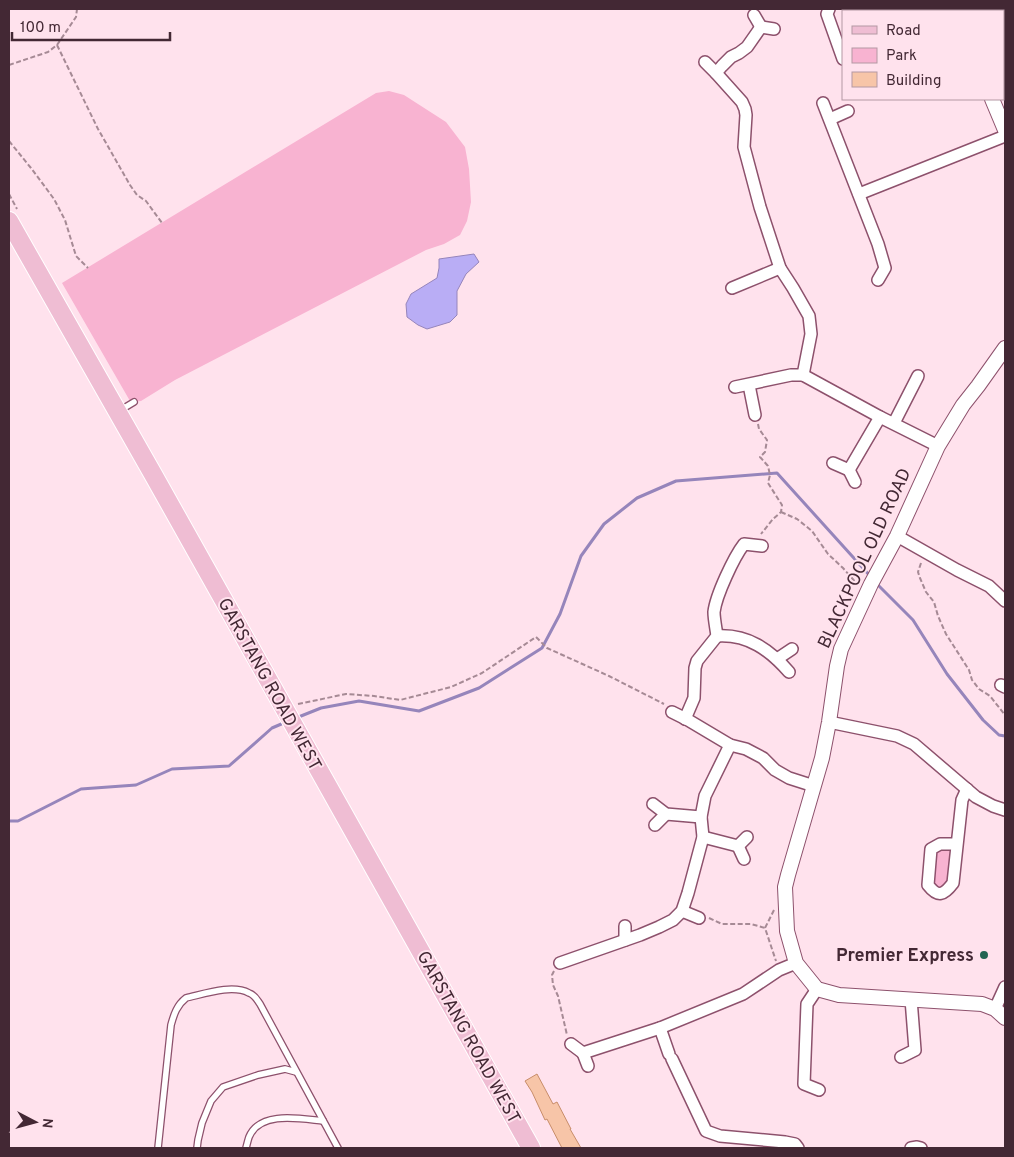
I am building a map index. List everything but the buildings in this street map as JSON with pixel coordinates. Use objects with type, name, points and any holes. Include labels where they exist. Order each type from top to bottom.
[{"type":"main road","name":"GARSTANG ROAD WEST","points":[[9,221],[531,1148]]},
{"type":"street","points":[[829,9],[827,14],[842,56]]},
{"type":"street","points":[[754,15],[761,27]]},
{"type":"street","points":[[761,27],[774,29]]},
{"type":"street","points":[[716,73],[731,57],[748,47],[761,27]]},
{"type":"street","points":[[705,62],[742,102],[745,109],[744,147],[760,206],[780,268],[809,316],[812,334],[804,375]]},
{"type":"street","points":[[992,100],[1005,130]]},
{"type":"street","points":[[823,103],[878,244],[885,268],[878,280]]},
{"type":"street","points":[[830,119],[848,111]]},
{"type":"street","points":[[859,194],[1005,136]]},
{"type":"street","points":[[732,288],[780,268]]},
{"type":"street","points":[[885,268],[897,272]]},
{"type":"street","name":"BLACKPOOL OLD ROAD","points":[[817,989],[796,963],[787,931],[785,887],[822,758],[841,649],[872,583],[897,536],[938,446],[963,405],[1005,348]]},
{"type":"street","points":[[735,387],[791,375],[804,375],[880,417],[938,446]]},
{"type":"street","points":[[894,423],[918,376]]},
{"type":"street","points":[[748,385],[756,415]]},
{"type":"street","points":[[849,470],[880,417]]},
{"type":"street","points":[[833,463],[849,470],[855,482]]},
{"type":"street","points":[[897,536],[990,586],[1004,598]]},
{"type":"street","points":[[685,719],[694,698],[695,668],[717,636],[714,613],[721,587],[738,551],[750,542]]},
{"type":"street","points":[[717,636],[728,635],[746,639],[777,659],[789,672]]},
{"type":"street","points":[[777,659],[792,649]]},
{"type":"street","points":[[672,712],[730,745],[746,749],[763,758],[776,770],[789,778],[814,786]]},
{"type":"street","points":[[829,722],[905,739],[914,744],[976,797],[992,806],[1005,810]]},
{"type":"street","points":[[560,963],[659,927],[673,920],[682,911],[702,837],[701,817],[705,796],[730,745]]},
{"type":"street","points":[[957,844],[962,800],[967,789]]},
{"type":"street","points":[[653,804],[666,814],[701,817]]},
{"type":"street","points":[[656,825],[666,814]]},
{"type":"street","points":[[702,837],[738,846]]},
{"type":"street","points":[[738,846],[747,837]]},
{"type":"street","points":[[738,846],[744,859]]},
{"type":"street","points":[[682,911],[698,917]]},
{"type":"street","points":[[625,926],[625,940]]},
{"type":"street","points":[[583,1053],[660,1028],[743,994],[779,970],[796,963]]},
{"type":"street","points":[[819,1090],[804,1084],[807,1004],[817,989],[839,995],[982,1004],[1000,1013],[1005,988]]},
{"type":"street","points":[[901,1057],[915,1050],[911,999]]},
{"type":"street","points":[[660,1028],[706,1131],[748,1143],[785,1142],[795,1144],[798,1148]]},
{"type":"street","points":[[571,1044],[583,1053],[588,1066]]},
{"type":"street","points":[[911,1148],[921,1148]]},
{"type":"lane","points":[[117,412],[134,402]]},
{"type":"lane","points":[[158,1148],[171,1025],[177,1008],[186,998],[235,989],[249,992],[260,1004],[338,1148]]},
{"type":"lane","points":[[197,1148],[202,1123],[211,1101],[223,1087],[258,1075],[285,1069],[296,1072]]},
{"type":"lane","points":[[246,1148],[255,1128],[266,1122],[288,1117],[323,1121]]},
{"type":"path","points":[[9,65],[48,52],[57,44],[76,17],[77,9]]},
{"type":"path","points":[[57,44],[98,130],[130,185],[137,195],[146,201],[162,223]]},
{"type":"path","points":[[9,142],[54,199],[65,220],[76,256],[88,268]]},
{"type":"path","points":[[750,542],[760,535],[781,512],[782,505],[768,483],[770,475],[768,466],[760,457],[765,452],[768,440],[759,429],[756,415]]},
{"type":"path","points":[[781,512],[798,519],[812,530],[828,554],[860,587],[872,583]]},
{"type":"path","points":[[923,551],[918,572],[926,592],[934,602],[946,634],[972,680],[979,689],[990,696],[1005,715]]},
{"type":"path","points":[[288,716],[346,694],[400,700],[451,687],[482,673],[536,637],[547,648],[609,676],[670,707],[672,712]]},
{"type":"path","points":[[779,970],[765,928],[785,887]]},
{"type":"path","points":[[698,917],[705,916],[722,924],[751,924],[765,928]]},
{"type":"path","points":[[560,963],[552,975],[553,985],[558,996],[571,1044]]},
{"type":"green space","points":[[389,91],[404,95],[446,122],[465,147],[469,169],[471,202],[467,221],[460,235],[444,244],[426,250],[175,380],[141,401],[130,401],[62,283],[376,93]]},
{"type":"green space","points":[[957,844],[953,883],[932,891],[931,849]]},
{"type":"shaded area","points":[[474,254],[479,262],[466,274],[457,291],[457,315],[450,322],[427,329],[407,317],[406,304],[411,294],[437,278],[439,259]]},
{"type":"waterway","points":[[296,718],[321,708],[359,701],[419,711],[479,688],[542,648],[560,614],[581,556],[604,524],[637,498],[676,481],[777,473],[871,577]]},
{"type":"waterway","points":[[875,582],[913,620],[947,674],[983,720],[999,735],[1005,736]]},
{"type":"waterway","points":[[9,821],[18,821],[81,789],[136,785],[172,769],[229,766],[272,728],[286,722]]},
{"type":"place","name":"Premier Express","points":[[984,955]]}]
